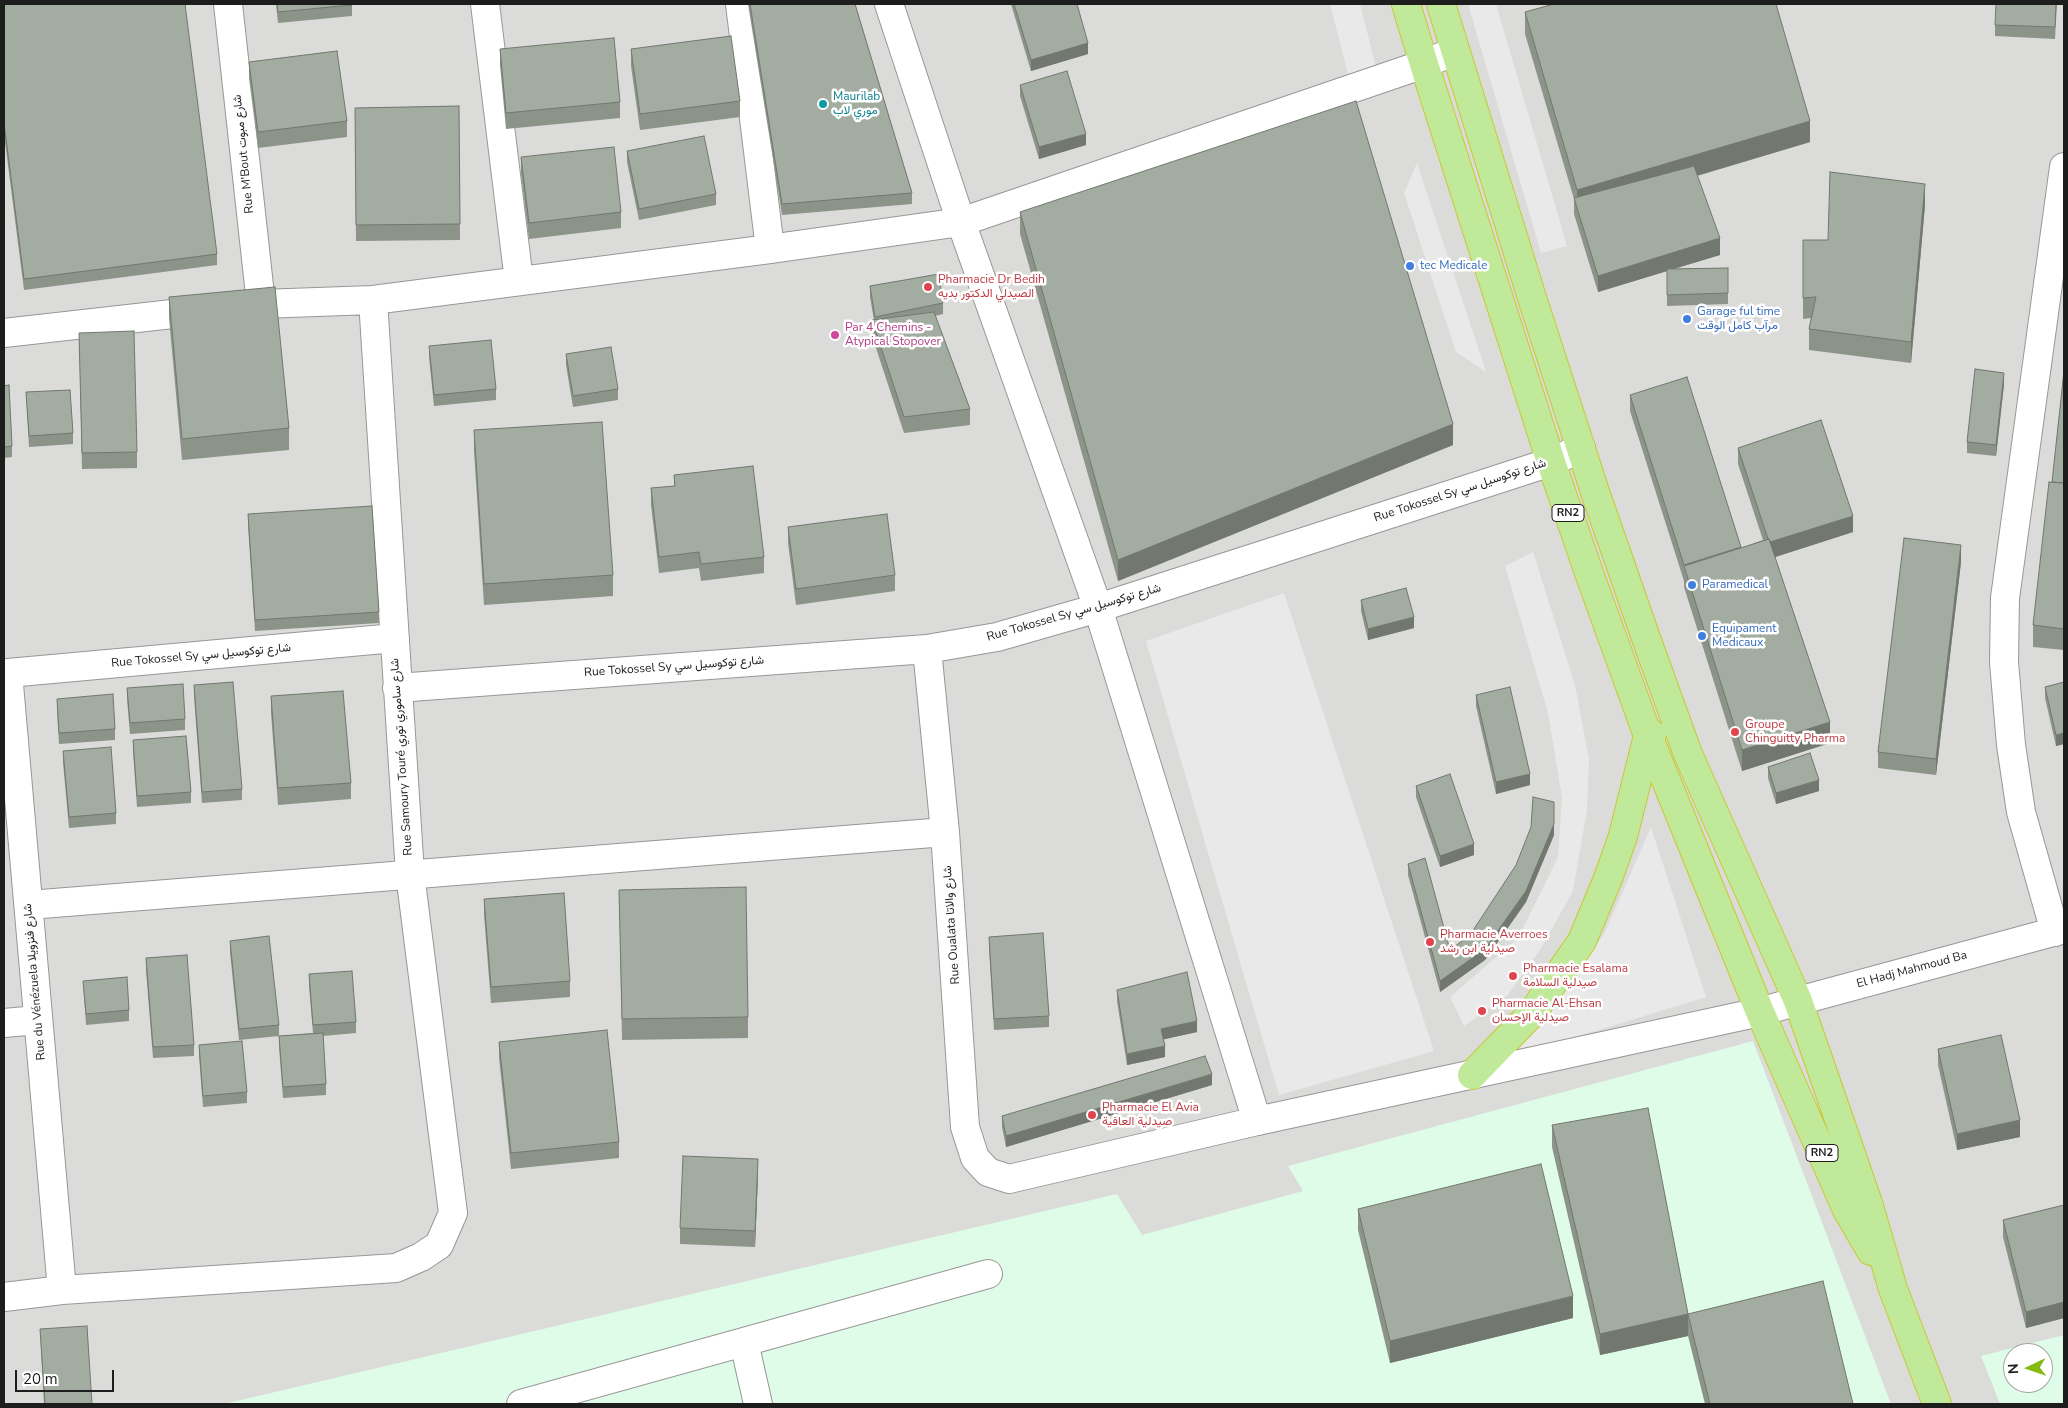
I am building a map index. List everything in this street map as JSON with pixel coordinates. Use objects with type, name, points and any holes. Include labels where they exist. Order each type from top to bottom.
[{"type":"highway","name":"RN2","points":[[1406,4],[1551,462],[1648,736],[1760,1012],[1847,1210],[1893,1289]]},
{"type":"highway","name":"RN2","points":[[1441,4],[1454,51],[1580,448],[1677,724],[1688,754],[1798,1001],[1868,1203],[1893,1289],[1937,1404]]},
{"type":"highway","points":[[1472,1075],[1533,1012],[1582,941],[1609,876],[1623,836],[1648,736],[1677,724]]},
{"type":"street","name":"Rue M'Bout شارع مبوت","points":[[228,4],[261,304]]},
{"type":"street","points":[[485,4],[519,281]]},
{"type":"street","points":[[740,4],[770,249]]},
{"type":"street","points":[[889,4],[961,222],[1098,608],[1257,1121]]},
{"type":"street","points":[[4,332],[261,304],[373,300],[770,249],[961,222],[1424,64],[1454,51]]},
{"type":"street","points":[[2060,930],[2021,812],[2011,745],[2004,662],[2005,598],[2064,167]]},
{"type":"street","name":"Rue Samoury Touré شارع ساموري توري","points":[[62,1290],[396,1268],[421,1258],[440,1244],[453,1213],[410,874],[373,300]]},
{"type":"street","name":"Rue Tokossel Sy شارع توكوسيل سي","points":[[397,688],[927,649],[997,637],[1098,608],[1551,462],[1580,448]]},
{"type":"street","name":"Rue Tokossel Sy شارع توكوسيل سي","points":[[8,673],[395,638]]},
{"type":"street","name":"Rue Oualata شارع والاتا","points":[[927,649],[946,832],[965,1127],[974,1158],[988,1172],[1009,1179]]},
{"type":"street","name":"Rue du Vénézuela شارع فنزويلا","points":[[8,673],[62,1290]]},
{"type":"street","points":[[29,905],[946,832]]},
{"type":"street","name":"El Hadj Mahmoud Ba","points":[[1009,1179],[1257,1121],[1760,1012],[2060,930]]},
{"type":"street","points":[[4,1023],[38,1020]]},
{"type":"street","points":[[521,1404],[988,1274]]},
{"type":"street","points":[[4,1297],[62,1290]]},
{"type":"street","points":[[744,1342],[758,1404]]},
{"type":"shaded area","points":[[4,4],[2064,4],[2064,1404],[4,1404]]},
{"type":"shaded area","points":[[1330,4],[1360,4],[1376,67],[1348,74]]},
{"type":"shaded area","points":[[1468,4],[1496,4],[1567,246],[1541,253]]},
{"type":"shaded area","points":[[1417,163],[1486,372],[1456,352],[1404,193]]},
{"type":"shaded area","points":[[1533,552],[1575,685],[1589,760],[1587,810],[1573,891],[1540,950],[1507,996],[1464,1026],[1450,997],[1518,938],[1558,857],[1562,798],[1548,713],[1505,566]]},
{"type":"shaded area","points":[[1284,593],[1434,1051],[1279,1095],[1146,641]]},
{"type":"shaded area","points":[[1651,827],[1706,997],[1504,1059],[1531,1034],[1551,1010],[1572,983],[1605,932]]},
{"type":"shaded area","points":[[1753,1041],[1891,1404],[224,1404],[1117,1194],[1142,1235],[1303,1191],[1288,1166]]},
{"type":"shaded area","points":[[2064,1335],[2064,1404],[2000,1404],[1981,1356],[2003,1350],[2003,1393],[2053,1393],[2053,1343],[2032,1343]]},
{"type":"building","points":[[4,4],[185,4],[217,254],[24,279],[4,123]]},
{"type":"building","points":[[277,4],[352,4],[352,5],[278,12]]},
{"type":"building","name":"Maurilab موري لاب","points":[[750,4],[855,4],[912,193],[782,204]]},
{"type":"building","points":[[1014,4],[1077,4],[1088,43],[1031,60]]},
{"type":"building","points":[[1554,4],[1776,4],[1810,121],[1577,190],[1525,12]]},
{"type":"building","points":[[1996,4],[2056,4],[2055,27],[1995,25]]},
{"type":"building","points":[[731,36],[740,101],[640,114],[631,49]]},
{"type":"building","points":[[614,38],[620,102],[506,113],[500,49]]},
{"type":"building","points":[[337,51],[347,121],[258,132],[249,62]]},
{"type":"building","points":[[1067,71],[1086,134],[1039,147],[1020,85]]},
{"type":"building","points":[[1356,101],[1453,424],[1118,560],[1020,212]]},
{"type":"building","points":[[459,106],[460,224],[356,225],[355,108]]},
{"type":"building","points":[[704,136],[716,194],[639,209],[627,151]]},
{"type":"building","points":[[614,147],[621,212],[529,223],[521,157]]},
{"type":"building","points":[[1694,166],[1720,238],[1598,276],[1574,198]]},
{"type":"building","points":[[1830,172],[1925,184],[1911,342],[1809,329],[1816,297],[1803,298],[1803,240],[1828,240]]},
{"type":"building","points":[[1728,268],[1728,293],[1667,295],[1667,269]]},
{"type":"building","points":[[939,274],[943,303],[875,317],[870,286]]},
{"type":"building","points":[[275,287],[289,428],[182,439],[169,297]]},
{"type":"building","points":[[934,312],[970,409],[904,417],[872,320]]},
{"type":"building","points":[[134,331],[137,452],[82,453],[79,333]]},
{"type":"building","points":[[491,340],[496,389],[434,395],[429,346]]},
{"type":"building","points":[[611,347],[618,389],[573,396],[566,354]]},
{"type":"building","points":[[1975,369],[2004,373],[1996,445],[1967,442]]},
{"type":"building","points":[[2064,371],[2064,483],[2052,482]]},
{"type":"building","points":[[1687,377],[1741,547],[1684,565],[1630,395]]},
{"type":"building","points":[[9,385],[12,446],[4,447],[4,386]]},
{"type":"building","points":[[70,390],[73,433],[29,436],[26,392]]},
{"type":"building","points":[[1821,420],[1853,516],[1770,542],[1738,448]]},
{"type":"building","points":[[602,422],[613,575],[484,584],[474,430]]},
{"type":"building","points":[[753,466],[764,557],[701,564],[699,552],[659,557],[651,488],[675,486],[674,475]]},
{"type":"building","points":[[2049,482],[2064,483],[2064,629],[2033,625]]},
{"type":"building","points":[[372,506],[379,612],[255,620],[248,514]]},
{"type":"building","points":[[887,514],[895,575],[796,589],[788,527]]},
{"type":"building","points":[[1904,538],[1961,545],[1936,759],[1878,752]]},
{"type":"building","points":[[1769,539],[1830,722],[1742,750],[1684,566]]},
{"type":"building","points":[[1406,588],[1414,617],[1368,629],[1361,600]]},
{"type":"building","points":[[233,682],[242,789],[202,792],[194,685]]},
{"type":"building","points":[[2064,682],[2064,733],[2056,735],[2045,687]]},
{"type":"building","points":[[183,684],[185,719],[130,723],[127,688]]},
{"type":"building","points":[[1510,687],[1530,774],[1496,782],[1476,695]]},
{"type":"building","points":[[343,691],[351,783],[278,788],[271,696]]},
{"type":"building","points":[[113,694],[115,729],[59,733],[57,699]]},
{"type":"building","points":[[186,736],[191,792],[137,796],[133,740]]},
{"type":"building","points":[[111,747],[116,813],[69,817],[63,751]]},
{"type":"building","points":[[1810,753],[1819,780],[1776,793],[1768,767]]},
{"type":"building","points":[[1450,774],[1474,844],[1440,856],[1416,786]]},
{"type":"building","points":[[1533,797],[1554,802],[1554,824],[1526,891],[1485,949],[1440,981],[1408,864],[1425,858],[1450,950],[1470,935],[1516,865],[1531,827]]},
{"type":"building","points":[[746,887],[748,1017],[622,1019],[619,890]]},
{"type":"building","points":[[564,893],[570,981],[491,987],[484,899]]},
{"type":"building","points":[[1043,933],[1049,1016],[994,1019],[989,937]]},
{"type":"building","points":[[269,936],[279,1025],[239,1029],[230,941]]},
{"type":"building","points":[[187,955],[194,1045],[153,1047],[146,958]]},
{"type":"building","points":[[352,971],[356,1022],[313,1025],[309,974]]},
{"type":"building","points":[[1187,972],[1197,1021],[1161,1029],[1165,1046],[1127,1054],[1117,990]]},
{"type":"building","points":[[127,977],[129,1010],[86,1014],[83,981]]},
{"type":"building","points":[[607,1030],[619,1142],[511,1153],[499,1042]]},
{"type":"building","points":[[323,1033],[326,1084],[283,1087],[279,1036]]},
{"type":"building","points":[[2001,1035],[2020,1120],[1957,1134],[1938,1049]]},
{"type":"building","points":[[242,1041],[247,1092],[203,1096],[199,1045]]},
{"type":"building","points":[[1205,1056],[1212,1074],[1006,1136],[1002,1116]]},
{"type":"building","points":[[1648,1108],[1688,1314],[1600,1334],[1552,1125]]},
{"type":"building","points":[[683,1156],[758,1159],[755,1231],[680,1228]]},
{"type":"building","points":[[1541,1164],[1573,1296],[1390,1341],[1358,1209]]},
{"type":"building","points":[[2064,1205],[2064,1302],[2026,1312],[2003,1220]]},
{"type":"building","points":[[1823,1281],[1853,1404],[1710,1404],[1688,1314]]},
{"type":"building","points":[[87,1326],[92,1404],[45,1404],[40,1329]]},
{"type":"place","name":"Maurilab موري لاب","points":[[823,104]]},
{"type":"place","name":"tec Medicale","points":[[1410,266]]},
{"type":"place","name":"Pharmacie Dr Bedih الصيدلي الدكتور بديه","points":[[928,287]]},
{"type":"place","name":"Garage ful time مرآب كامل الوقت","points":[[1687,319]]},
{"type":"place","name":"Par 4 Chemins - Atypical Stopover","points":[[835,335]]},
{"type":"place","name":"Paramedical","points":[[1692,585]]},
{"type":"place","name":"Equipament Medicaux","points":[[1702,636]]},
{"type":"place","name":"Groupe Chinguitty Pharma","points":[[1735,732]]},
{"type":"place","name":"Pharmacie Averroes صيدلية ابن رشد","points":[[1430,942]]},
{"type":"place","name":"Pharmacie Esalama صيدلية السلامة","points":[[1513,976]]},
{"type":"place","name":"Pharmacie Al-Ehsan صيدلية الإحسان","points":[[1482,1011]]},
{"type":"place","name":"Pharmacie El Avia صيدلية العافية","points":[[1092,1115]]}]
